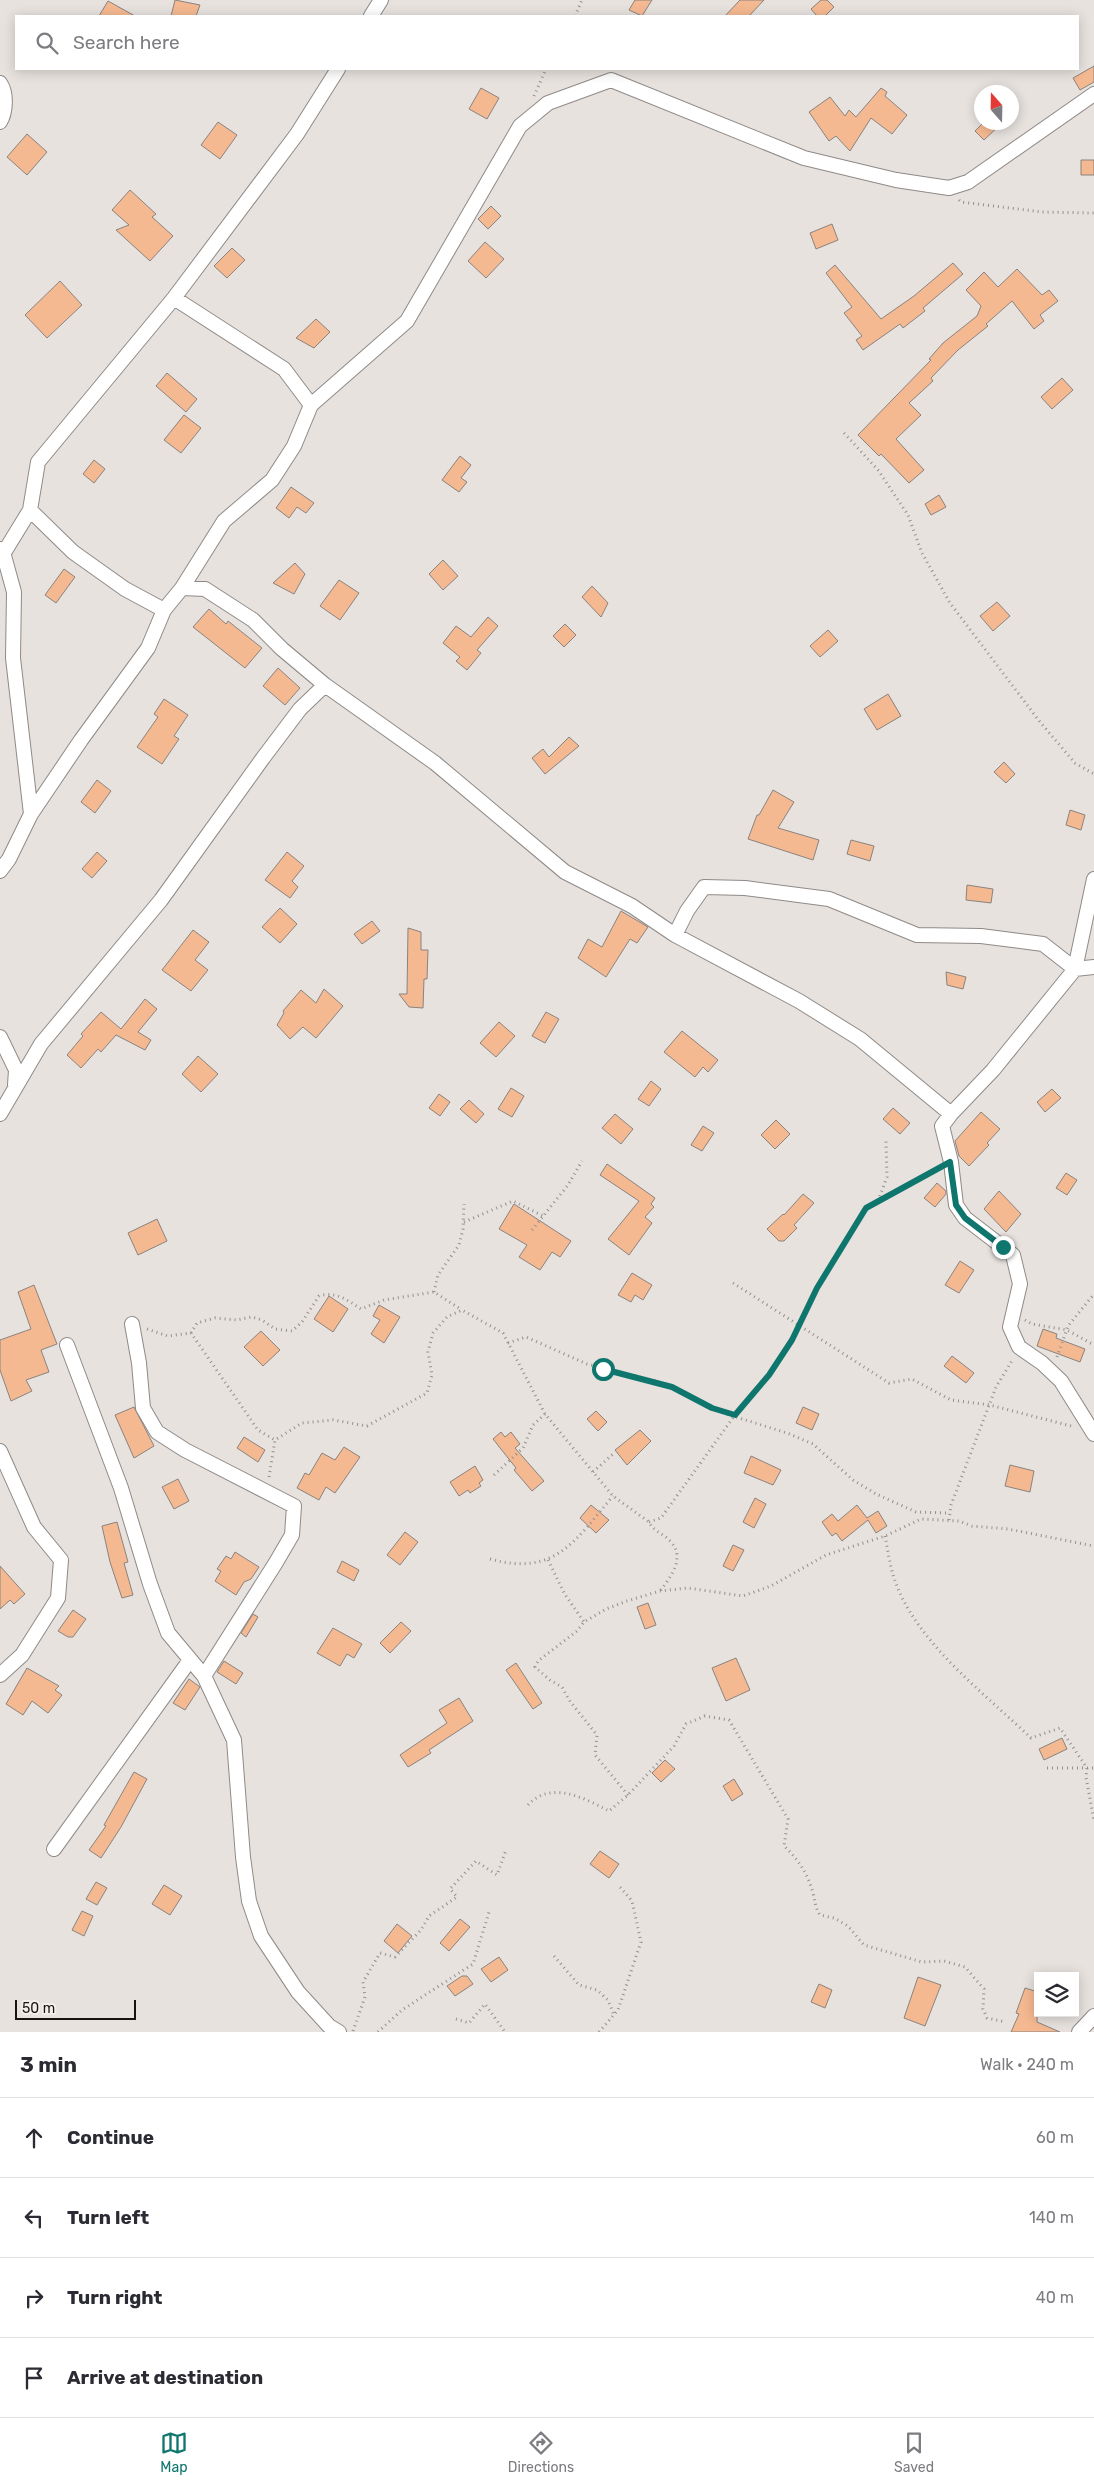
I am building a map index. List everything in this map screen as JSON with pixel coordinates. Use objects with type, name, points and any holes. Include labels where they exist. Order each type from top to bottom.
[{"type":"street","points":[[372,15],[381,0]]},
{"type":"street","points":[[31,814],[13,658],[14,592],[1,554],[30,510],[38,462],[174,298],[297,134],[337,70]]},
{"type":"street","points":[[0,871],[9,859],[31,814],[81,740],[148,648],[164,610],[182,588],[224,521],[272,480],[294,446],[311,405],[408,321],[520,126],[548,102],[611,80],[804,158],[896,180],[950,188],[968,182],[1094,94]]},
{"type":"street","points":[[0,83],[4,88],[5,114],[0,122]]},
{"type":"street","points":[[174,298],[284,369],[311,405]]},
{"type":"street","points":[[30,510],[73,552],[125,589],[164,610]]},
{"type":"street","points":[[182,588],[205,589],[253,620],[282,649],[325,685],[435,763],[565,872],[632,906],[675,935],[799,1001],[860,1039],[951,1114]]},
{"type":"street","points":[[0,1114],[41,1044],[161,900],[300,709],[325,685]]},
{"type":"street","points":[[1093,1432],[1061,1381],[1019,1347],[1010,1326],[1020,1284],[1013,1255],[965,1218],[956,1205],[950,1162],[942,1126],[993,1070],[1075,969],[1094,879]]},
{"type":"street","points":[[675,935],[687,911],[704,887],[745,888],[829,899],[917,935],[980,936],[1043,944],[1075,969],[1094,967]]},
{"type":"street","points":[[0,1037],[16,1070],[15,1086]]},
{"type":"street","points":[[132,1324],[139,1363],[143,1408],[157,1432],[185,1450],[294,1506],[292,1535],[276,1564],[204,1676]]},
{"type":"street","points":[[67,1345],[121,1488],[150,1584],[168,1633],[204,1676],[234,1740],[244,1866],[249,1901],[262,1936],[298,1992],[329,2026],[338,2032]]},
{"type":"street","points":[[0,1452],[34,1527],[61,1560],[58,1598],[22,1655],[0,1675]]},
{"type":"street","points":[[54,1849],[190,1660]]},
{"type":"street","points":[[1079,2032],[1094,2016]]},
{"type":"path","points":[[575,15],[582,0]]},
{"type":"path","points":[[950,188],[961,202],[1042,212],[1094,213]]},
{"type":"path","points":[[844,433],[878,470],[908,515],[922,553],[950,603],[1040,722],[1075,763],[1094,774]]},
{"type":"path","points":[[877,1202],[887,1177],[886,1141]]},
{"type":"path","points":[[532,1230],[568,1184],[582,1161]]},
{"type":"path","points":[[649,1522],[661,1518],[735,1415],[769,1375],[801,1326],[817,1288],[866,1208],[950,1162]]},
{"type":"path","points":[[464,1222],[513,1201],[543,1216]]},
{"type":"path","points":[[434,1292],[438,1275],[459,1245],[464,1222],[464,1204]]},
{"type":"path","points":[[733,1283],[889,1383],[912,1379],[951,1400],[990,1406],[1093,1432]]},
{"type":"path","points":[[191,1334],[196,1323],[215,1318],[237,1320],[252,1318],[262,1320],[275,1328],[292,1331],[302,1322],[319,1296],[330,1293],[362,1309],[384,1300],[434,1292],[502,1333],[545,1414],[614,1496],[649,1522],[659,1534],[669,1539],[678,1556],[676,1567],[660,1591]]},
{"type":"path","points":[[1052,1372],[1067,1330],[1094,1294]]},
{"type":"path","points":[[264,1490],[269,1480],[275,1440],[302,1423],[333,1420],[367,1426],[427,1393],[432,1375],[428,1352],[433,1333],[447,1317],[462,1310]]},
{"type":"path","points":[[1013,1313],[1032,1324],[1067,1330],[1094,1344]]},
{"type":"path","points":[[132,1324],[168,1336],[191,1334]]},
{"type":"path","points":[[191,1334],[258,1430],[275,1440]]},
{"type":"path","points":[[508,1343],[526,1337],[587,1364],[672,1387],[708,1406],[813,1444],[853,1480],[876,1494],[916,1512],[950,1513]]},
{"type":"path","points":[[949,1520],[996,1387],[1019,1347]]},
{"type":"path","points":[[494,1475],[523,1448],[534,1425],[545,1414]]},
{"type":"path","points":[[593,1472],[613,1454]]},
{"type":"path","points":[[490,1559],[522,1565],[548,1560],[561,1553],[579,1536],[614,1496]]},
{"type":"path","points":[[628,1796],[595,1755],[597,1735],[569,1700],[562,1688],[535,1667],[538,1661],[576,1631],[584,1622],[606,1609],[660,1591],[688,1588],[742,1596],[771,1586],[826,1555],[885,1536],[921,1518],[949,1520],[1094,1546]]},
{"type":"path","points":[[885,1536],[895,1580],[910,1613],[930,1639],[964,1676],[1031,1738],[1060,1728],[1087,1768],[1086,1777],[1094,1821]]},
{"type":"path","points":[[548,1560],[564,1593],[584,1622]]},
{"type":"path","points":[[528,1805],[536,1796],[560,1792],[588,1800],[609,1811],[628,1796],[674,1746],[686,1724],[704,1716],[729,1720],[788,1819],[784,1846],[799,1860],[814,1895],[813,1902],[820,1915],[834,1918],[848,1926],[864,1945],[922,1962],[944,1961],[965,1967],[984,1989],[983,2009],[987,2018],[1006,2022]]},
{"type":"path","points":[[1047,1768],[1094,1768]]},
{"type":"path","points":[[353,2032],[365,1997],[363,1982],[380,1953],[395,1957],[421,1930],[429,1916],[457,1896],[450,1889],[476,1861],[497,1875],[506,1850]]},
{"type":"path","points":[[599,2032],[614,2015],[631,1976],[642,1942],[632,1901],[620,1887]]},
{"type":"path","points":[[378,2032],[402,2010],[474,1964],[490,1909]]},
{"type":"path","points":[[554,1956],[578,1985],[597,1990],[608,2000],[614,2015]]},
{"type":"path","points":[[456,2019],[469,2023],[485,2004],[505,2032]]},
{"type":"building","points":[[175,0],[200,5],[196,15],[171,15]]},
{"type":"building","points":[[635,0],[652,0],[643,15],[629,10]]},
{"type":"building","points":[[740,0],[764,0],[750,15],[726,15]]},
{"type":"building","points":[[821,0],[827,0],[834,7],[826,15],[816,15],[811,9]]},
{"type":"building","points":[[108,1],[133,15],[100,15]]},
{"type":"building","points":[[1094,66],[1094,82],[1080,90],[1073,78]]},
{"type":"building","points":[[481,88],[499,98],[487,119],[469,109]]},
{"type":"building","points":[[881,88],[887,92],[885,96],[907,115],[892,134],[871,118],[850,151],[836,136],[829,141],[809,112],[830,97],[845,116],[849,110],[856,117]]},
{"type":"building","points":[[218,122],[237,135],[220,159],[201,145]]},
{"type":"building","points":[[976,130],[995,130],[984,140]]},
{"type":"building","points":[[27,134],[47,152],[27,175],[7,157]]},
{"type":"building","points":[[1081,160],[1094,160],[1094,175],[1081,175]]},
{"type":"building","points":[[130,190],[156,214],[152,217],[173,236],[150,261],[116,230],[129,225],[112,210]]},
{"type":"building","points":[[491,206],[501,216],[488,229],[478,219]]},
{"type":"building","points":[[832,224],[838,240],[816,249],[810,233]]},
{"type":"building","points":[[485,242],[504,259],[486,278],[468,261]]},
{"type":"building","points":[[232,248],[245,260],[227,278],[214,266]]},
{"type":"building","points":[[953,263],[963,274],[923,308],[925,311],[903,328],[900,324],[863,350],[856,340],[862,336],[844,313],[852,307],[826,273],[835,265],[881,319],[914,296]]},
{"type":"building","points":[[1017,269],[1042,295],[1049,290],[1058,301],[1040,315],[1044,321],[1034,329],[1012,301],[986,324],[988,326],[958,350],[931,378],[933,381],[909,403],[921,415],[896,439],[924,470],[909,483],[881,454],[879,456],[858,435],[931,360],[929,359],[943,343],[977,316],[981,306],[966,290],[984,272],[998,287]]},
{"type":"building","points":[[60,281],[82,305],[47,338],[25,315]]},
{"type":"building","points":[[316,319],[330,332],[314,348],[296,338]]},
{"type":"building","points":[[167,373],[197,399],[186,412],[156,386]]},
{"type":"building","points":[[1062,378],[1073,390],[1052,409],[1041,397]]},
{"type":"building","points":[[184,415],[201,428],[181,453],[164,440]]},
{"type":"building","points":[[460,456],[471,465],[461,478],[467,482],[459,492],[442,480]]},
{"type":"building","points":[[94,460],[105,469],[94,483],[83,474]]},
{"type":"building","points":[[291,487],[314,503],[306,513],[297,507],[289,518],[276,508]]},
{"type":"building","points":[[939,495],[946,507],[931,515],[925,504]]},
{"type":"building","points":[[443,560],[458,576],[443,590],[429,574]]},
{"type":"building","points":[[295,563],[305,574],[294,594],[273,583]]},
{"type":"building","points":[[64,569],[75,577],[56,603],[45,595]]},
{"type":"building","points":[[339,580],[359,593],[340,620],[320,606]]},
{"type":"building","points":[[592,586],[608,603],[601,617],[582,597]]},
{"type":"building","points":[[997,602],[1010,616],[993,631],[980,616]]},
{"type":"building","points":[[209,609],[226,624],[228,621],[262,648],[245,668],[193,627]]},
{"type":"building","points":[[488,617],[498,626],[477,650],[481,653],[467,670],[456,661],[460,657],[443,643],[456,626],[471,637]]},
{"type":"building","points":[[565,624],[576,635],[564,647],[553,636]]},
{"type":"building","points":[[828,630],[838,641],[820,657],[810,646]]},
{"type":"building","points":[[278,668],[300,688],[285,705],[263,686]]},
{"type":"building","points":[[888,694],[901,716],[877,730],[864,709]]},
{"type":"building","points":[[164,699],[188,715],[174,736],[179,739],[162,764],[137,747],[158,717],[154,714]]},
{"type":"building","points":[[569,737],[579,746],[545,774],[532,758],[543,749],[549,757]]},
{"type":"building","points":[[1004,762],[1015,774],[1006,783],[994,772]]},
{"type":"building","points":[[97,780],[111,791],[95,813],[81,802]]},
{"type":"building","points":[[773,790],[794,802],[778,828],[819,840],[813,860],[748,839],[757,815],[759,815]]},
{"type":"building","points":[[1070,810],[1085,815],[1081,830],[1066,825]]},
{"type":"building","points":[[851,840],[874,846],[870,861],[847,854]]},
{"type":"building","points":[[97,852],[107,861],[92,878],[82,869]]},
{"type":"building","points":[[287,852],[304,866],[292,881],[298,887],[290,898],[265,880]]},
{"type":"building","points":[[967,885],[993,889],[991,903],[966,900]]},
{"type":"building","points":[[280,908],[297,924],[280,943],[262,927]]},
{"type":"building","points":[[621,911],[648,927],[637,943],[630,939],[606,977],[578,958],[588,939],[602,947]]},
{"type":"building","points":[[372,921],[380,931],[362,944],[354,934]]},
{"type":"building","points":[[408,928],[421,932],[421,950],[428,950],[423,1008],[409,1007],[399,994],[407,994]]},
{"type":"building","points":[[193,930],[209,942],[195,960],[208,970],[191,991],[162,970]]},
{"type":"building","points":[[946,972],[966,977],[963,989],[947,985]]},
{"type":"building","points":[[324,989],[343,1006],[316,1038],[303,1027],[290,1039],[277,1025],[284,1013],[283,1011],[301,990],[316,1003]]},
{"type":"building","points":[[145,999],[157,1009],[138,1032],[151,1040],[145,1050],[116,1035],[101,1052],[98,1049],[81,1068],[67,1055],[83,1036],[81,1034],[101,1012],[121,1029]]},
{"type":"building","points":[[546,1012],[559,1019],[545,1043],[532,1036]]},
{"type":"building","points":[[499,1022],[515,1036],[496,1057],[480,1043]]},
{"type":"building","points":[[682,1031],[718,1060],[708,1072],[703,1067],[695,1077],[664,1052]]},
{"type":"building","points":[[198,1056],[218,1074],[201,1092],[182,1074]]},
{"type":"building","points":[[651,1081],[661,1089],[649,1106],[638,1099]]},
{"type":"building","points":[[511,1088],[524,1096],[512,1117],[498,1109]]},
{"type":"building","points":[[1052,1089],[1061,1098],[1045,1112],[1037,1102]]},
{"type":"building","points":[[439,1094],[450,1102],[440,1116],[429,1108]]},
{"type":"building","points":[[469,1100],[484,1114],[476,1123],[460,1109]]},
{"type":"building","points":[[893,1108],[910,1123],[900,1134],[883,1119]]},
{"type":"building","points":[[981,1112],[1000,1129],[987,1143],[989,1145],[969,1166],[959,1156],[955,1141]]},
{"type":"building","points":[[615,1114],[633,1129],[621,1144],[602,1128]]},
{"type":"building","points":[[776,1120],[790,1134],[775,1149],[761,1135]]},
{"type":"building","points":[[703,1126],[714,1133],[702,1151],[691,1145]]},
{"type":"building","points":[[607,1164],[655,1198],[651,1204],[654,1207],[645,1217],[652,1223],[629,1255],[608,1239],[639,1201],[600,1175]]},
{"type":"building","points":[[1066,1173],[1077,1180],[1067,1195],[1056,1188]]},
{"type":"building","points":[[937,1183],[946,1191],[946,1194],[935,1207],[924,1198]]},
{"type":"building","points":[[999,1191],[1021,1214],[1006,1232],[984,1209]]},
{"type":"building","points":[[803,1194],[814,1203],[794,1225],[797,1228],[784,1241],[779,1241],[767,1229],[784,1215]]},
{"type":"building","points":[[514,1204],[571,1241],[560,1257],[552,1252],[540,1270],[519,1257],[527,1245],[499,1229]]},
{"type":"building","points":[[157,1219],[167,1241],[138,1255],[128,1233]]},
{"type":"building","points":[[960,1261],[974,1270],[959,1293],[945,1285]]},
{"type":"building","points":[[632,1273],[652,1285],[643,1300],[635,1295],[631,1302],[618,1295]]},
{"type":"building","points":[[34,1285],[57,1344],[41,1350],[49,1372],[26,1380],[32,1391],[11,1401],[0,1370],[0,1340],[31,1329],[18,1292]]},
{"type":"building","points":[[329,1296],[348,1309],[333,1332],[314,1319]]},
{"type":"building","points":[[379,1305],[400,1317],[384,1343],[371,1334],[380,1320],[373,1316]]},
{"type":"building","points":[[1043,1329],[1057,1334],[1056,1338],[1085,1349],[1080,1362],[1037,1346]]},
{"type":"building","points":[[261,1331],[280,1350],[263,1366],[244,1347]]},
{"type":"building","points":[[952,1356],[974,1373],[966,1383],[944,1366]]},
{"type":"building","points":[[134,1407],[154,1446],[134,1458],[115,1415]]},
{"type":"building","points":[[803,1407],[819,1414],[812,1430],[796,1423]]},
{"type":"building","points":[[596,1411],[607,1422],[598,1431],[587,1419]]},
{"type":"building","points":[[640,1430],[651,1441],[627,1465],[615,1450]]},
{"type":"building","points":[[501,1432],[505,1437],[511,1432],[520,1444],[515,1448],[544,1481],[532,1491],[514,1470],[516,1468],[493,1439]]},
{"type":"building","points":[[244,1437],[265,1450],[258,1462],[237,1448]]},
{"type":"building","points":[[344,1447],[360,1457],[335,1493],[326,1487],[319,1500],[297,1488],[305,1473],[309,1475],[322,1453],[335,1460]]},
{"type":"building","points":[[751,1456],[781,1470],[773,1485],[744,1473]]},
{"type":"building","points":[[1010,1465],[1034,1471],[1030,1492],[1005,1486]]},
{"type":"building","points":[[475,1466],[483,1480],[479,1483],[481,1486],[470,1493],[468,1490],[459,1496],[450,1482]]},
{"type":"building","points":[[178,1479],[189,1501],[174,1509],[162,1487]]},
{"type":"building","points":[[755,1498],[766,1504],[754,1528],[743,1522]]},
{"type":"building","points":[[591,1505],[609,1520],[596,1533],[580,1518]]},
{"type":"building","points":[[857,1505],[867,1518],[878,1511],[887,1526],[876,1533],[868,1520],[842,1541],[836,1533],[832,1536],[822,1522],[832,1514],[838,1521]]},
{"type":"building","points":[[117,1522],[128,1562],[124,1563],[133,1595],[122,1598],[110,1562],[102,1526]]},
{"type":"building","points":[[405,1532],[418,1542],[400,1565],[387,1555]]},
{"type":"building","points":[[733,1545],[744,1550],[733,1571],[723,1566]]},
{"type":"building","points":[[235,1552],[259,1567],[251,1579],[244,1582],[236,1595],[215,1581],[221,1571],[217,1569],[226,1556],[231,1559]]},
{"type":"building","points":[[342,1561],[359,1570],[354,1581],[337,1572]]},
{"type":"building","points":[[0,1566],[25,1594],[14,1604],[10,1600],[0,1609]]},
{"type":"building","points":[[648,1603],[656,1625],[645,1629],[637,1607]]},
{"type":"building","points":[[73,1610],[86,1619],[73,1637],[68,1637],[58,1631]]},
{"type":"building","points":[[253,1614],[258,1617],[246,1637],[241,1633]]},
{"type":"building","points":[[401,1622],[411,1631],[390,1653],[380,1643]]},
{"type":"building","points":[[333,1628],[362,1644],[354,1658],[347,1654],[340,1666],[317,1653]]},
{"type":"building","points":[[736,1658],[750,1690],[726,1701],[712,1668]]},
{"type":"building","points":[[224,1661],[243,1673],[236,1684],[217,1672]]},
{"type":"building","points":[[516,1663],[542,1703],[533,1709],[506,1670]]},
{"type":"building","points":[[27,1668],[59,1686],[55,1690],[62,1695],[48,1713],[32,1701],[23,1715],[6,1704]]},
{"type":"building","points":[[189,1679],[200,1687],[185,1710],[173,1703]]},
{"type":"building","points":[[459,1698],[473,1721],[429,1750],[431,1753],[408,1767],[400,1755],[447,1723],[439,1710]]},
{"type":"building","points":[[1062,1738],[1067,1749],[1044,1760],[1039,1749]]},
{"type":"building","points":[[665,1760],[675,1769],[661,1782],[652,1773]]},
{"type":"building","points":[[134,1772],[147,1779],[121,1827],[101,1858],[89,1850],[106,1826],[104,1825]]},
{"type":"building","points":[[734,1779],[743,1794],[732,1801],[723,1786]]},
{"type":"building","points":[[600,1851],[619,1864],[609,1878],[590,1864]]},
{"type":"building","points":[[96,1882],[107,1888],[97,1905],[86,1899]]},
{"type":"building","points":[[164,1885],[182,1896],[170,1915],[152,1904]]},
{"type":"building","points":[[82,1911],[93,1916],[84,1936],[72,1930]]},
{"type":"building","points":[[460,1919],[470,1927],[449,1951],[440,1943]]},
{"type":"building","points":[[397,1924],[412,1936],[398,1953],[384,1941]]},
{"type":"building","points":[[499,1957],[508,1970],[491,1982],[481,1969]]},
{"type":"building","points":[[462,1976],[467,1976],[473,1984],[455,1996],[447,1986]]},
{"type":"building","points":[[918,1977],[941,1985],[925,2026],[904,2018]]},
{"type":"building","points":[[819,1984],[832,1990],[825,2008],[811,2002]]},
{"type":"building","points":[[1025,1988],[1034,1991],[1034,2017],[1037,2017],[1037,2022],[1060,2032],[1011,2032],[1019,2014],[1016,2013]]},
{"type":"route","points":[[603,1369],[635,1378],[655,1381],[672,1387],[723,1413],[735,1415],[769,1375],[801,1326],[817,1288],[866,1208],[950,1162],[956,1205],[965,1218],[1003,1247]]}]
